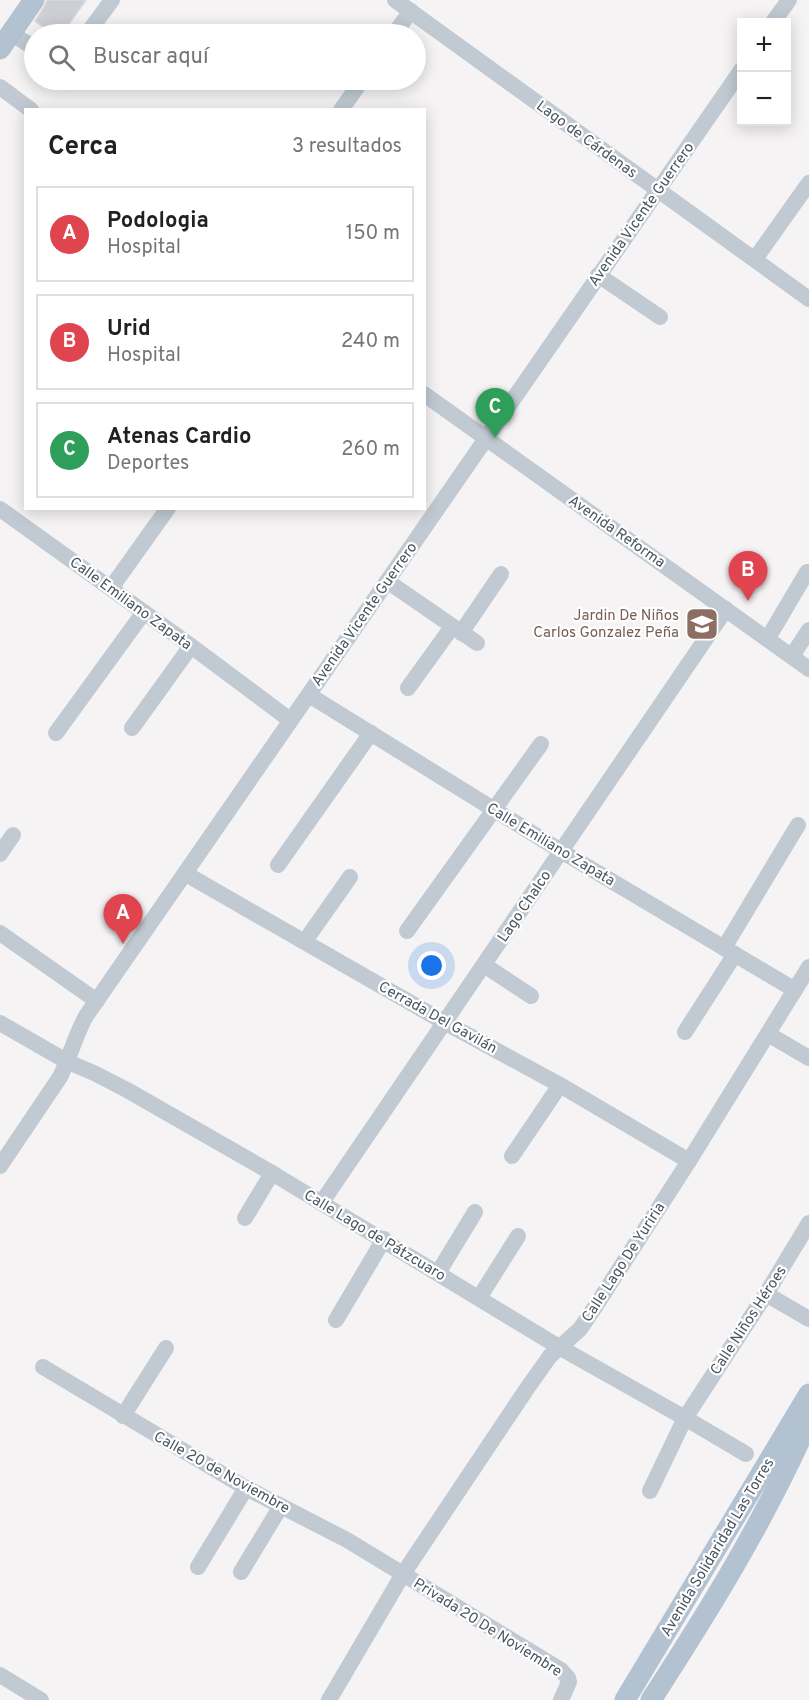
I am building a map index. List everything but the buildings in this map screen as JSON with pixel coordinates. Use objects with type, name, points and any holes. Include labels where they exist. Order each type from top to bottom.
[{"type":"main road","points":[[6,41],[34,0]]},
{"type":"main road","name":"Avenida Solidaridad Las Torres","points":[[625,1700],[809,1394]]},
{"type":"main road","points":[[651,1700],[711,1608],[792,1460],[809,1420]]},
{"type":"street","points":[[94,24],[112,0]]},
{"type":"street","name":"Lago de Cárdenas","points":[[395,0],[809,299]]},
{"type":"street","points":[[776,18],[789,0]]},
{"type":"street","points":[[401,24],[411,11]]},
{"type":"street","points":[[6,41],[24,46]]},
{"type":"street","name":"Avenida Vicente Guerrero","points":[[0,1166],[45,1101],[68,1062],[78,1030],[97,1001],[739,72]]},
{"type":"street","points":[[0,87],[28,108]]},
{"type":"street","points":[[342,108],[355,90]]},
{"type":"street","points":[[755,259],[809,183]]},
{"type":"street","points":[[598,275],[660,317]]},
{"type":"street","name":"Avenida Reforma","points":[[426,395],[809,669]]},
{"type":"street","name":"Calle Emiliano Zapata","points":[[0,509],[290,720]]},
{"type":"street","points":[[111,588],[167,510]]},
{"type":"street","points":[[768,639],[807,572]]},
{"type":"street","points":[[408,688],[501,574]]},
{"type":"street","points":[[387,581],[477,643]]},
{"type":"street","name":"Lago Chalco","points":[[322,1202],[726,609]]},
{"type":"street","points":[[56,733],[144,612]]},
{"type":"street","points":[[792,657],[809,630]]},
{"type":"street","points":[[132,728],[191,646]]},
{"type":"street","name":"Calle Emiliano Zapata","points":[[309,694],[561,851],[795,990]]},
{"type":"street","points":[[278,865],[371,733]]},
{"type":"street","points":[[407,931],[541,744]]},
{"type":"street","points":[[685,1032],[798,825]]},
{"type":"street","points":[[0,854],[13,835]]},
{"type":"street","name":"Cerrada Del Gavilán","points":[[186,874],[689,1161]]},
{"type":"street","points":[[305,941],[350,877]]},
{"type":"street","points":[[0,933],[97,1001]]},
{"type":"street","points":[[484,964],[531,996]]},
{"type":"street","name":"Calle Lago De Yuriria","points":[[329,1700],[403,1574],[542,1365],[580,1329],[689,1161],[809,967]]},
{"type":"street","name":"Calle Lago de Pátzcuaro","points":[[0,1023],[68,1062],[127,1090],[272,1173],[559,1347],[746,1454]]},
{"type":"street","points":[[768,1034],[809,1058]]},
{"type":"street","points":[[512,1156],[560,1086]]},
{"type":"street","points":[[245,1218],[272,1173]]},
{"type":"street","points":[[438,1273],[475,1212]]},
{"type":"street","name":"Calle Niños Héroes","points":[[650,1491],[685,1418],[766,1294],[809,1223]]},
{"type":"street","points":[[479,1298],[518,1236]]},
{"type":"street","points":[[336,1320],[384,1239]]},
{"type":"street","points":[[766,1294],[809,1319]]},
{"type":"street","points":[[123,1416],[166,1348]]},
{"type":"street","name":"Calle 20 de Noviembre","points":[[43,1367],[246,1488],[347,1540],[403,1574]]},
{"type":"street","points":[[198,1567],[246,1488]]},
{"type":"street","points":[[241,1572],[281,1506]]},
{"type":"street","name":"Privada 20 De Noviembre","points":[[403,1574],[561,1670],[569,1682],[561,1700]]},
{"type":"street","points":[[0,1675],[41,1700]]},
{"type":"place","name":"Atenas Cardio","points":[[495,438]]},
{"type":"place","name":"Urid","points":[[748,601]]},
{"type":"place","name":"Jardin De Niños Carlos Gonzalez Peña","points":[[702,624]]},
{"type":"place","name":"Podologia","points":[[123,944]]}]
